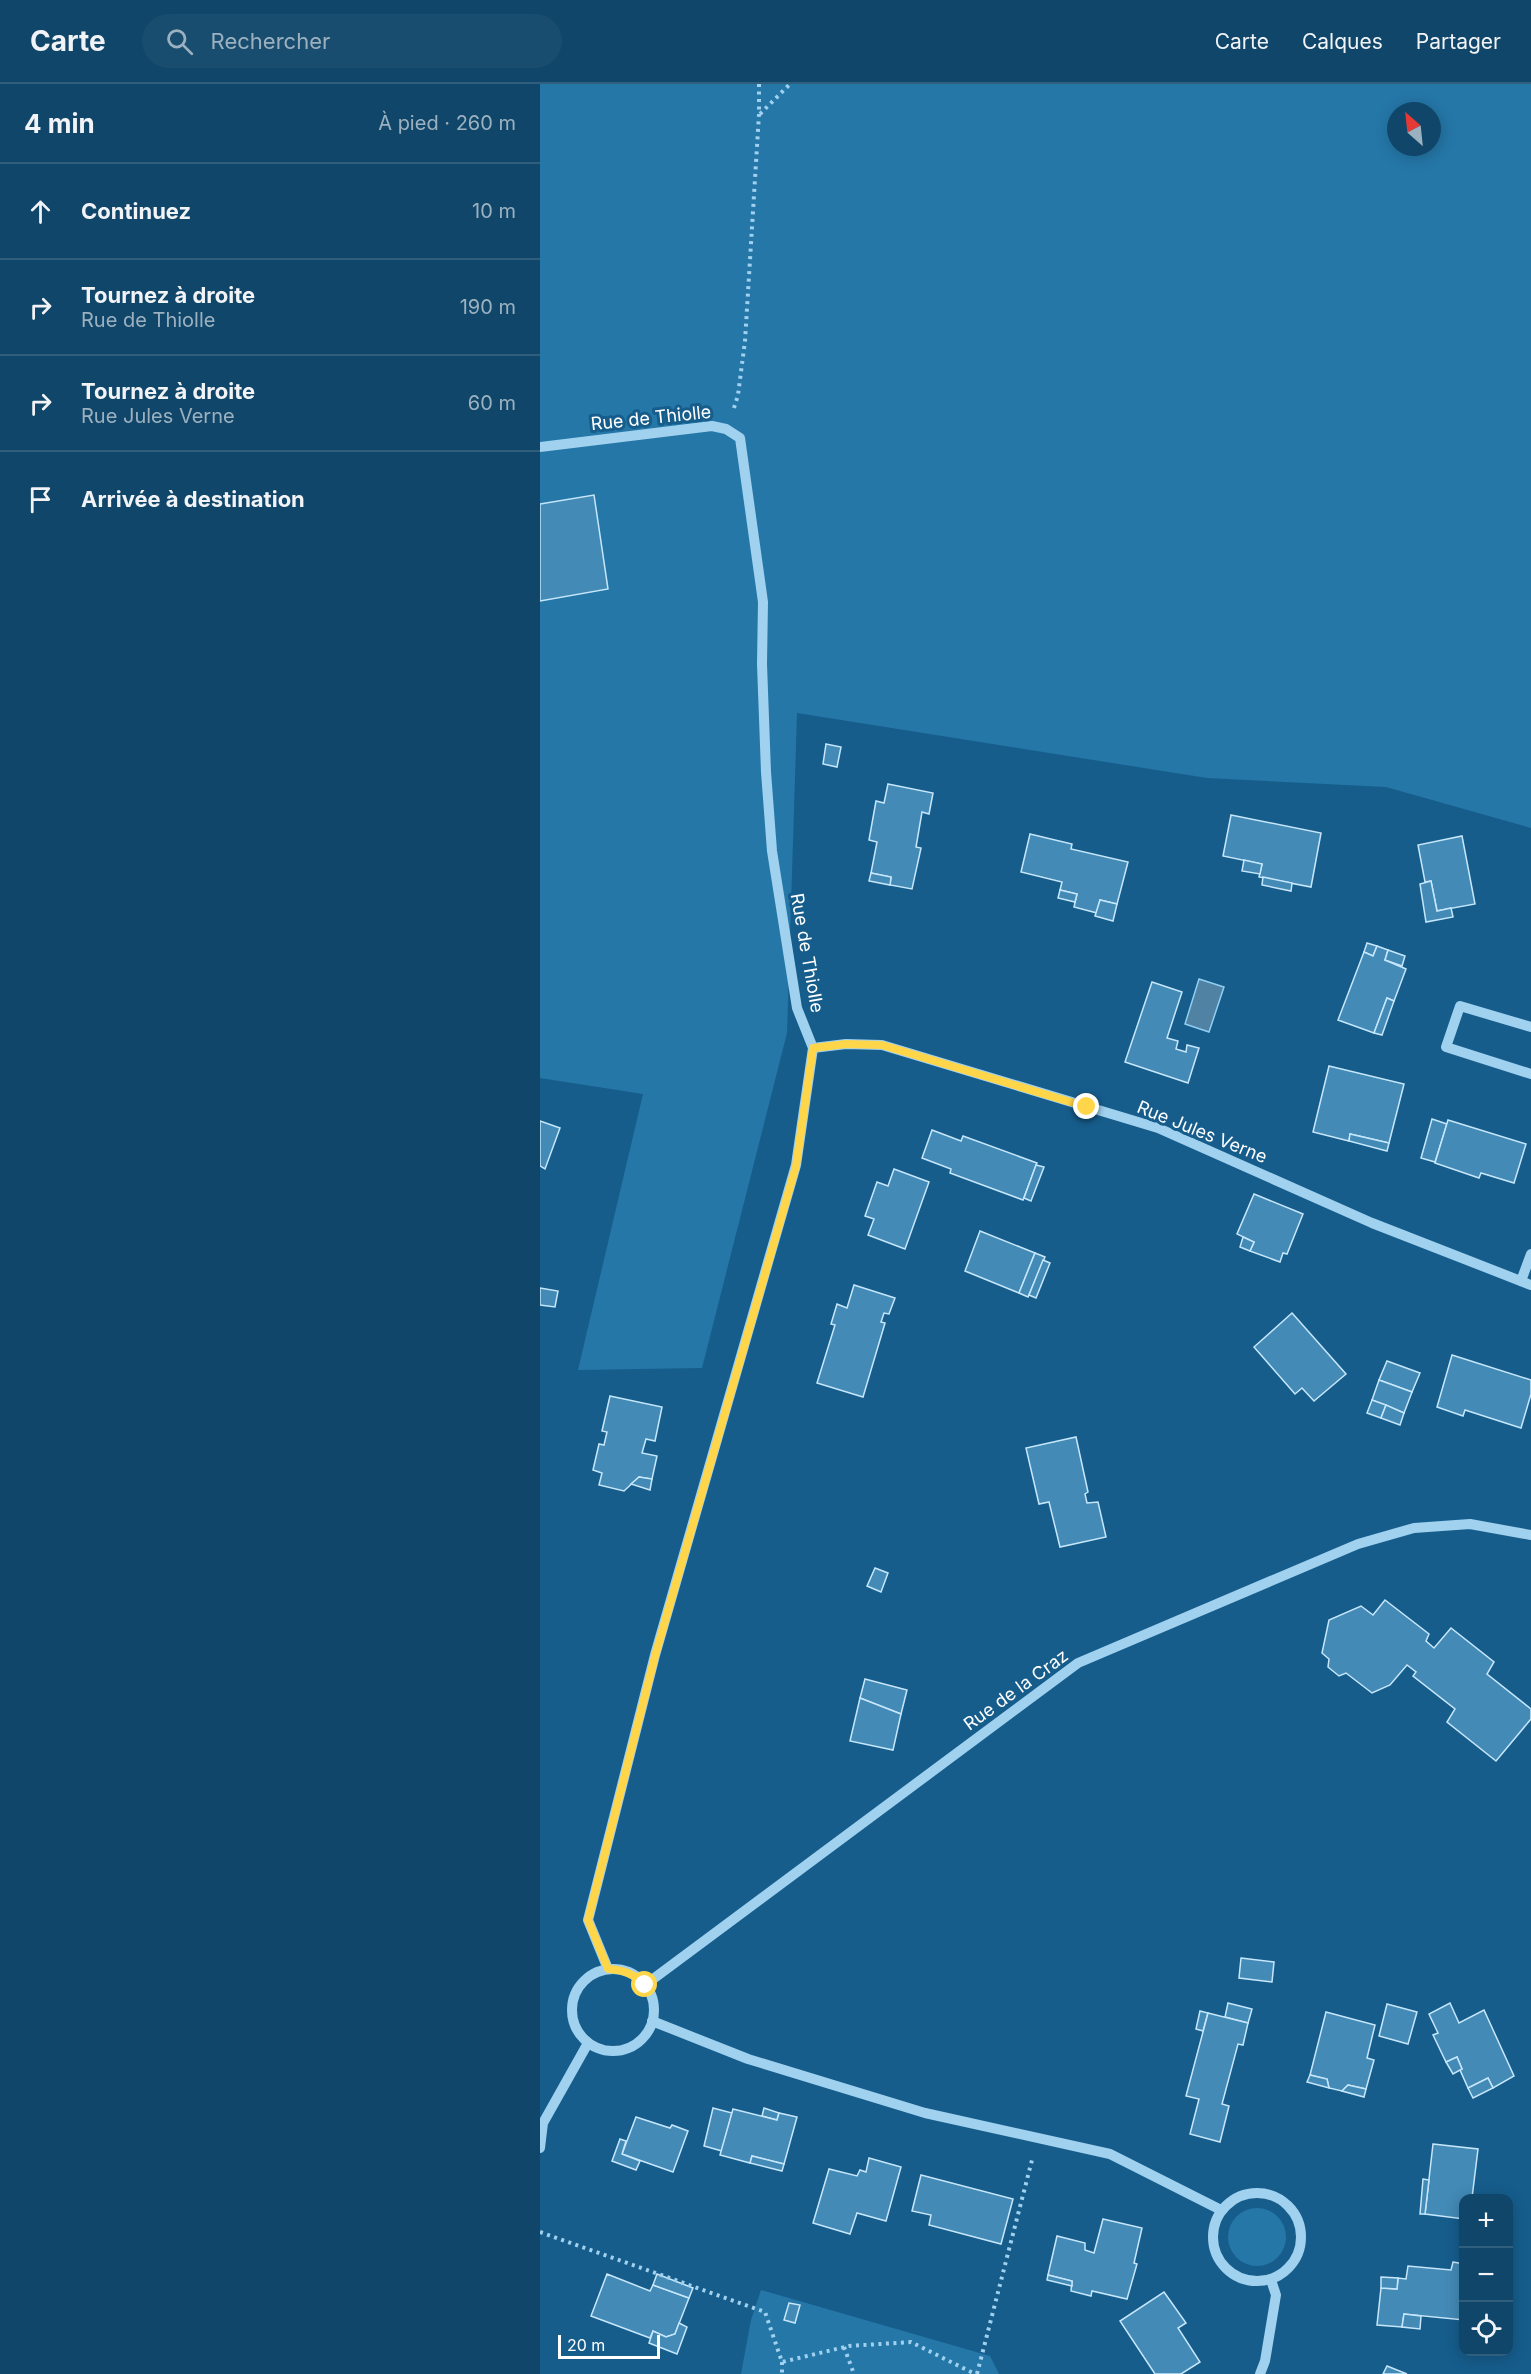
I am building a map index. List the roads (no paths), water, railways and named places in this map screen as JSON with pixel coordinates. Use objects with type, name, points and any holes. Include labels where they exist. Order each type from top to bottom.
[{"type":"street","name":"Rue de Thiolle","points":[[540,447],[712,426],[726,429],[740,438],[763,602],[763,686],[772,851],[796,1008],[813,1048]]},
{"type":"street","points":[[1531,1027],[1460,1006],[1446,1047],[1531,1074]]},
{"type":"street","name":"Rue Jules Verne","points":[[813,1048],[846,1044],[882,1045],[1158,1128],[1372,1223],[1526,1283]]},
{"type":"street","points":[[608,1969],[588,1920],[655,1656],[796,1166],[813,1048]]},
{"type":"street","points":[[1526,1283],[1531,1254]]},
{"type":"street","name":"Rue de la Craz","points":[[645,1985],[1078,1663],[1358,1544],[1414,1528],[1470,1524],[1531,1535]]},
{"type":"street","points":[[608,1969],[629,1973],[645,1985],[654,2009],[652,2021],[642,2038],[625,2049],[612,2051],[599,2049],[588,2043],[578,2033],[573,2020],[572,2006],[575,1993],[584,1981],[595,1973],[608,1969]]},
{"type":"street","points":[[652,2021],[748,2059],[914,2110],[1110,2154],[1221,2210]]},
{"type":"street","points":[[540,2148],[543,2123],[588,2043]]},
{"type":"street","points":[[1252,2193],[1268,2194],[1288,2206],[1299,2222],[1301,2241],[1297,2256],[1288,2270],[1272,2280],[1250,2282],[1231,2274],[1217,2258],[1212,2243],[1213,2227],[1221,2210],[1235,2198],[1252,2193]]},
{"type":"street","points":[[1260,2374],[1265,2361],[1276,2295],[1272,2280]]}]
